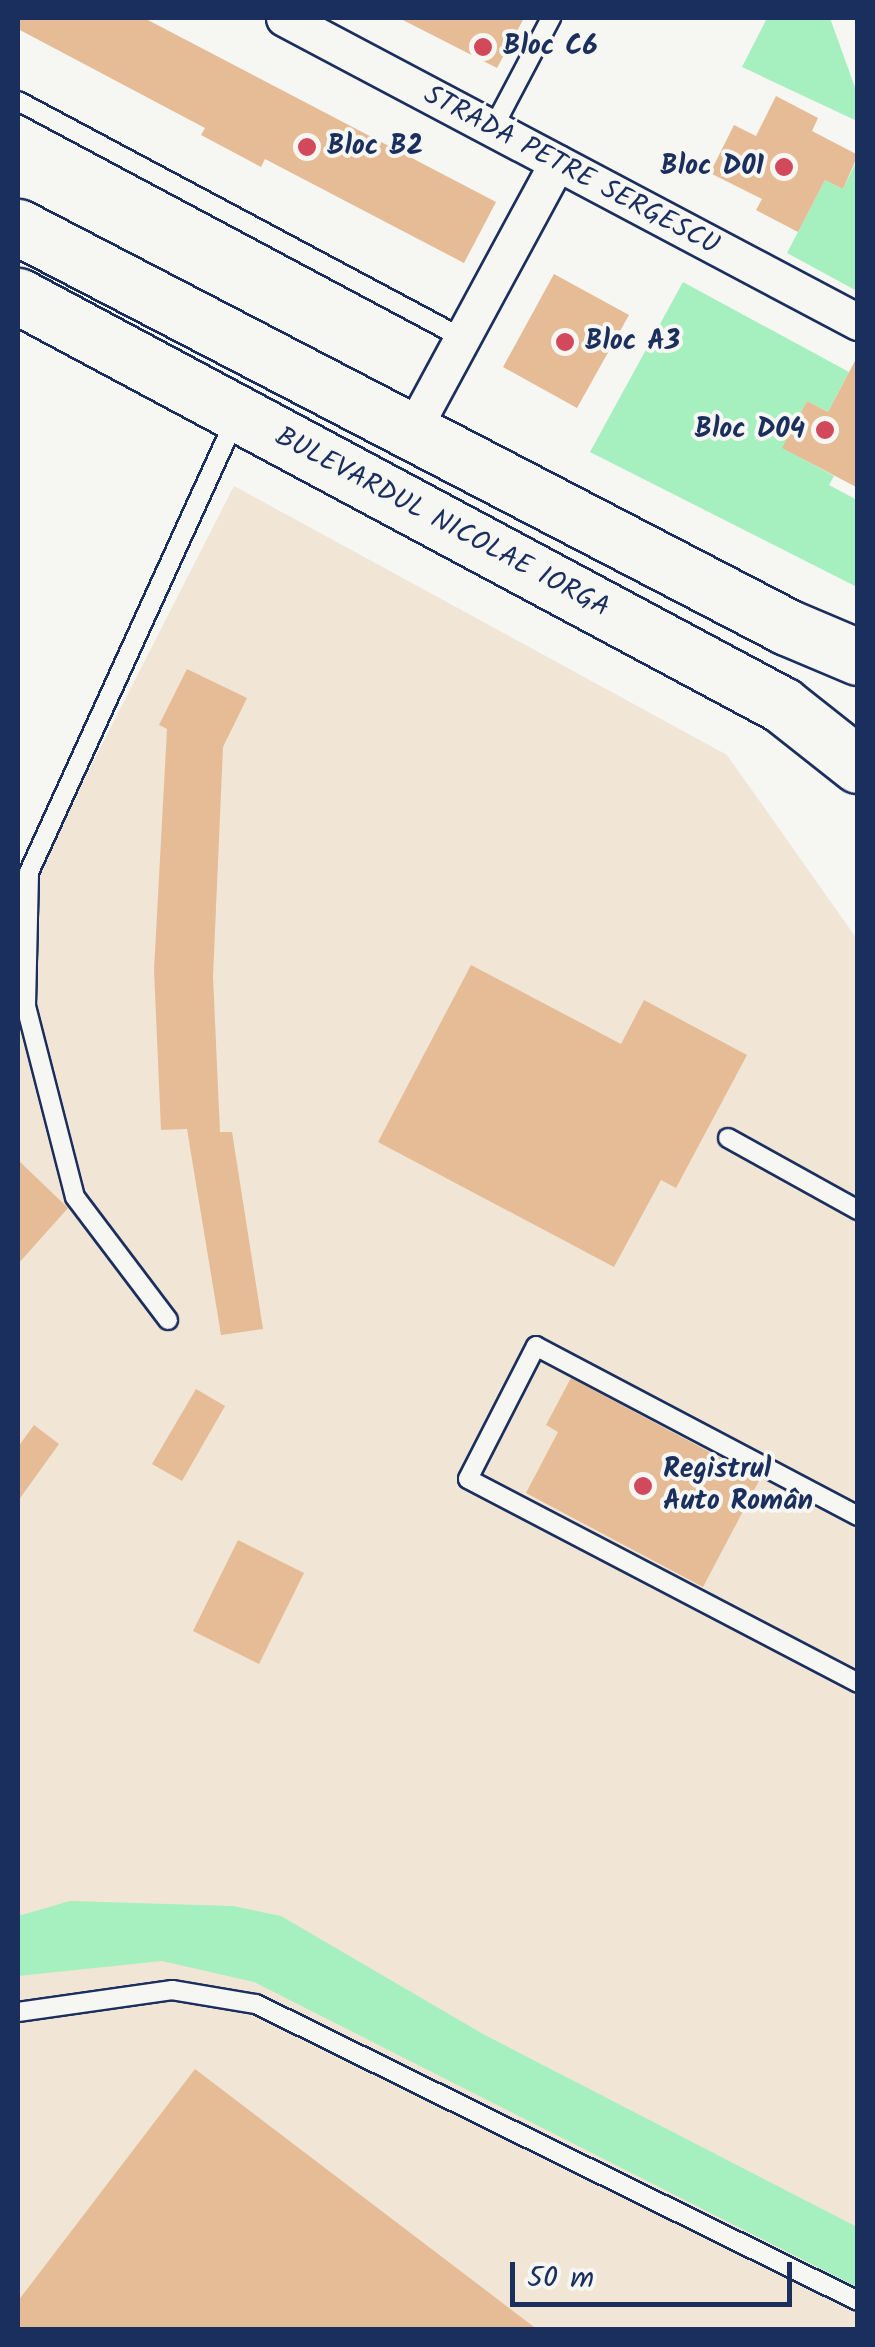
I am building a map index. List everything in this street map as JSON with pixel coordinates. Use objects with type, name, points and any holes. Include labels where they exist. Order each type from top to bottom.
[{"type":"main road","name":"BULEVARDUL NICOLAE IORGA","points":[[30,276],[238,413],[782,705],[858,765]]},
{"type":"main road","name":"BULEVARDUL NICOLAE IORGA","points":[[30,276],[412,431],[787,627],[858,656]]},
{"type":"street","name":"STRADA PETRE SERGESCU","points":[[284,18],[858,322]]},
{"type":"street","points":[[412,431],[556,163]]},
{"type":"lane","points":[[492,130],[550,18]]},
{"type":"lane","points":[[18,102],[462,338]]},
{"type":"lane","points":[[168,1320],[75,1197],[26,1006],[29,872],[238,413]]},
{"type":"lane","points":[[728,1138],[858,1210]]},
{"type":"lane","points":[[858,1516],[536,1346],[468,1479],[858,1683]]},
{"type":"lane","points":[[18,2012],[172,1990],[256,2004],[858,2301]]},
{"type":"shaded area","points":[[234,486],[727,755],[857,939],[857,2329],[18,2329],[18,909]]},
{"type":"green space","points":[[767,18],[830,18],[857,93],[857,121],[742,67]]},
{"type":"green space","points":[[857,160],[857,291],[787,253],[825,180],[843,189]]},
{"type":"green space","points":[[683,282],[849,372],[828,412],[807,401],[783,448],[834,476],[829,485],[857,500],[857,587],[590,452]]},
{"type":"green space","points":[[70,1901],[233,1906],[281,1916],[483,2034],[857,2227],[857,2287],[254,1982],[162,1961],[18,1976],[18,1916]]},
{"type":"building","name":"Bloc B2","points":[[18,18],[144,18],[496,202],[464,263],[265,159],[261,167],[201,135],[205,128],[18,29]]},
{"type":"building","name":"Bloc C6","points":[[399,18],[524,18],[497,68]]},
{"type":"building","name":"Bloc D01","points":[[776,96],[818,118],[812,131],[858,155],[843,189],[825,180],[798,232],[756,210],[762,199],[710,173],[734,125],[756,136]]},
{"type":"building","name":"Bloc A3","points":[[554,274],[629,315],[577,408],[503,367]]},
{"type":"building","name":"Bloc D04","points":[[858,355],[858,488],[782,448],[807,401],[828,412]]},
{"type":"building","points":[[187,669],[247,698],[223,747],[213,977],[220,1132],[232,1132],[263,1329],[221,1335],[187,1129],[161,1130],[154,970],[167,729],[159,725]]},
{"type":"building","points":[[471,965],[621,1044],[644,1000],[747,1055],[676,1188],[661,1180],[614,1267],[378,1142]]},
{"type":"building","points":[[18,1160],[68,1208],[18,1264]]},
{"type":"building","name":"Registrul Auto Român","points":[[571,1378],[760,1479],[703,1587],[526,1493],[558,1432],[546,1425]]},
{"type":"building","points":[[196,1389],[225,1406],[182,1481],[152,1464]]},
{"type":"building","points":[[34,1425],[59,1444],[18,1501],[18,1447]]},
{"type":"building","points":[[238,1540],[304,1573],[259,1664],[193,1631]]},
{"type":"building","points":[[195,2069],[538,2330],[18,2330],[18,2301]]},
{"type":"place","name":"Bloc C6","points":[[483,47]]},
{"type":"place","name":"Bloc B2","points":[[307,147]]},
{"type":"place","name":"Bloc D01","points":[[784,167]]},
{"type":"place","name":"Bloc A3","points":[[565,342]]},
{"type":"place","name":"Bloc D04","points":[[825,430]]},
{"type":"place","name":"Registrul Auto Român","points":[[643,1486]]}]
